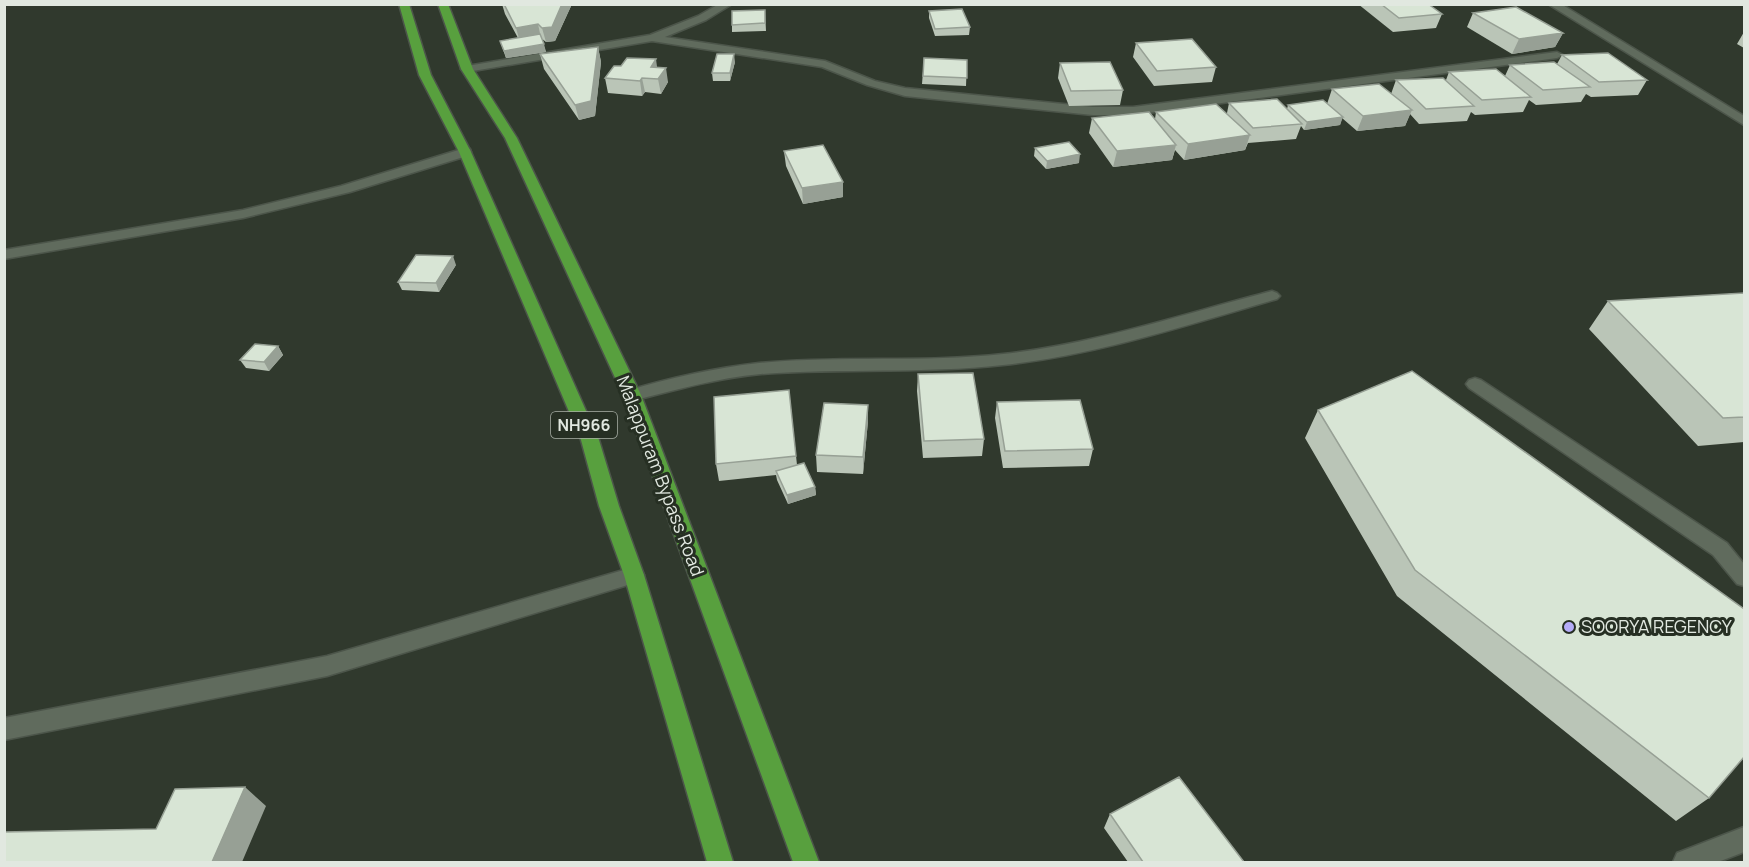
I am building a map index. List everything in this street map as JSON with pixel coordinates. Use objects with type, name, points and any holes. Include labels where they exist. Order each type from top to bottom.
[{"type":"highway","name":"NH966","points":[[404,4],[425,75],[465,152],[590,440],[609,507],[634,575],[720,862]]},
{"type":"highway","name":"Malappuram Bypass Road","points":[[443,4],[467,69],[511,138],[632,395],[806,862]]},
{"type":"street","points":[[467,69],[652,38],[702,18],[727,4]]},
{"type":"street","points":[[1553,4],[1744,121]]},
{"type":"street","points":[[652,38],[825,63],[871,83],[905,92],[1093,111],[1133,111],[1557,55]]},
{"type":"street","points":[[4,255],[243,214],[345,189],[465,152]]},
{"type":"street","points":[[632,395],[725,373],[836,365],[935,365],[1002,360],[1069,351],[1272,296]]},
{"type":"street","points":[[1475,384],[1720,549],[1744,578]]},
{"type":"street","points":[[4,729],[327,666],[634,575]]},
{"type":"street","points":[[1686,862],[1744,840]]},
{"type":"building","points":[[504,4],[562,4],[552,27],[542,28],[538,24],[516,28]]},
{"type":"building","points":[[1381,4],[1428,4],[1442,14],[1399,18]]},
{"type":"building","points":[[1516,7],[1563,33],[1519,39],[1473,13]]},
{"type":"building","points":[[962,9],[970,27],[935,29],[929,11]]},
{"type":"building","points":[[765,10],[765,23],[732,25],[732,11]]},
{"type":"building","points":[[540,34],[544,44],[504,51],[500,41]]},
{"type":"building","points":[[1192,39],[1216,67],[1157,71],[1136,43]]},
{"type":"building","points":[[598,47],[591,101],[575,105],[540,54]]},
{"type":"building","points":[[1608,53],[1647,80],[1599,82],[1562,55]]},
{"type":"building","points":[[717,54],[734,54],[730,73],[712,73]]},
{"type":"building","points":[[627,58],[656,59],[651,67],[666,68],[658,79],[642,78],[640,81],[605,78],[614,66],[621,66]]},
{"type":"building","points":[[924,58],[967,60],[967,78],[923,76]]},
{"type":"building","points":[[1110,62],[1123,90],[1071,91],[1060,63]]},
{"type":"building","points":[[1554,62],[1590,87],[1543,90],[1510,65]]},
{"type":"building","points":[[1496,69],[1531,97],[1482,100],[1449,72]]},
{"type":"building","points":[[1443,78],[1474,106],[1426,109],[1396,80]]},
{"type":"building","points":[[1379,84],[1412,110],[1363,116],[1332,89]]},
{"type":"building","points":[[1277,99],[1302,124],[1253,128],[1229,103]]},
{"type":"building","points":[[1323,100],[1343,117],[1307,122],[1288,105]]},
{"type":"building","points":[[1216,104],[1250,135],[1188,144],[1156,112]]},
{"type":"building","points":[[1149,112],[1176,145],[1117,151],[1092,118]]},
{"type":"building","points":[[1069,142],[1080,154],[1047,161],[1035,148]]},
{"type":"building","points":[[823,145],[843,182],[802,188],[784,151]]},
{"type":"building","points":[[416,255],[453,256],[436,283],[398,282]]},
{"type":"building","points":[[1744,293],[1744,417],[1723,418],[1608,301]]},
{"type":"building","points":[[255,344],[278,346],[264,362],[240,360]]},
{"type":"building","name":"SOORYA REGENCY","points":[[1412,371],[1744,609],[1744,757],[1709,798],[1415,570],[1318,410]]},
{"type":"building","points":[[973,373],[984,439],[924,441],[918,374]]},
{"type":"building","points":[[789,390],[796,456],[716,464],[714,397]]},
{"type":"building","points":[[1080,400],[1093,449],[1005,451],[997,402]]},
{"type":"building","points":[[824,403],[868,405],[863,457],[816,455]]},
{"type":"building","points":[[804,463],[815,487],[787,495],[776,471]]},
{"type":"building","points":[[1179,777],[1244,862],[1143,862],[1110,814]]},
{"type":"building","points":[[245,787],[212,862],[4,862],[4,832],[156,829],[175,789]]},
{"type":"place","name":"SOORYA REGENCY","points":[[1569,627]]}]
